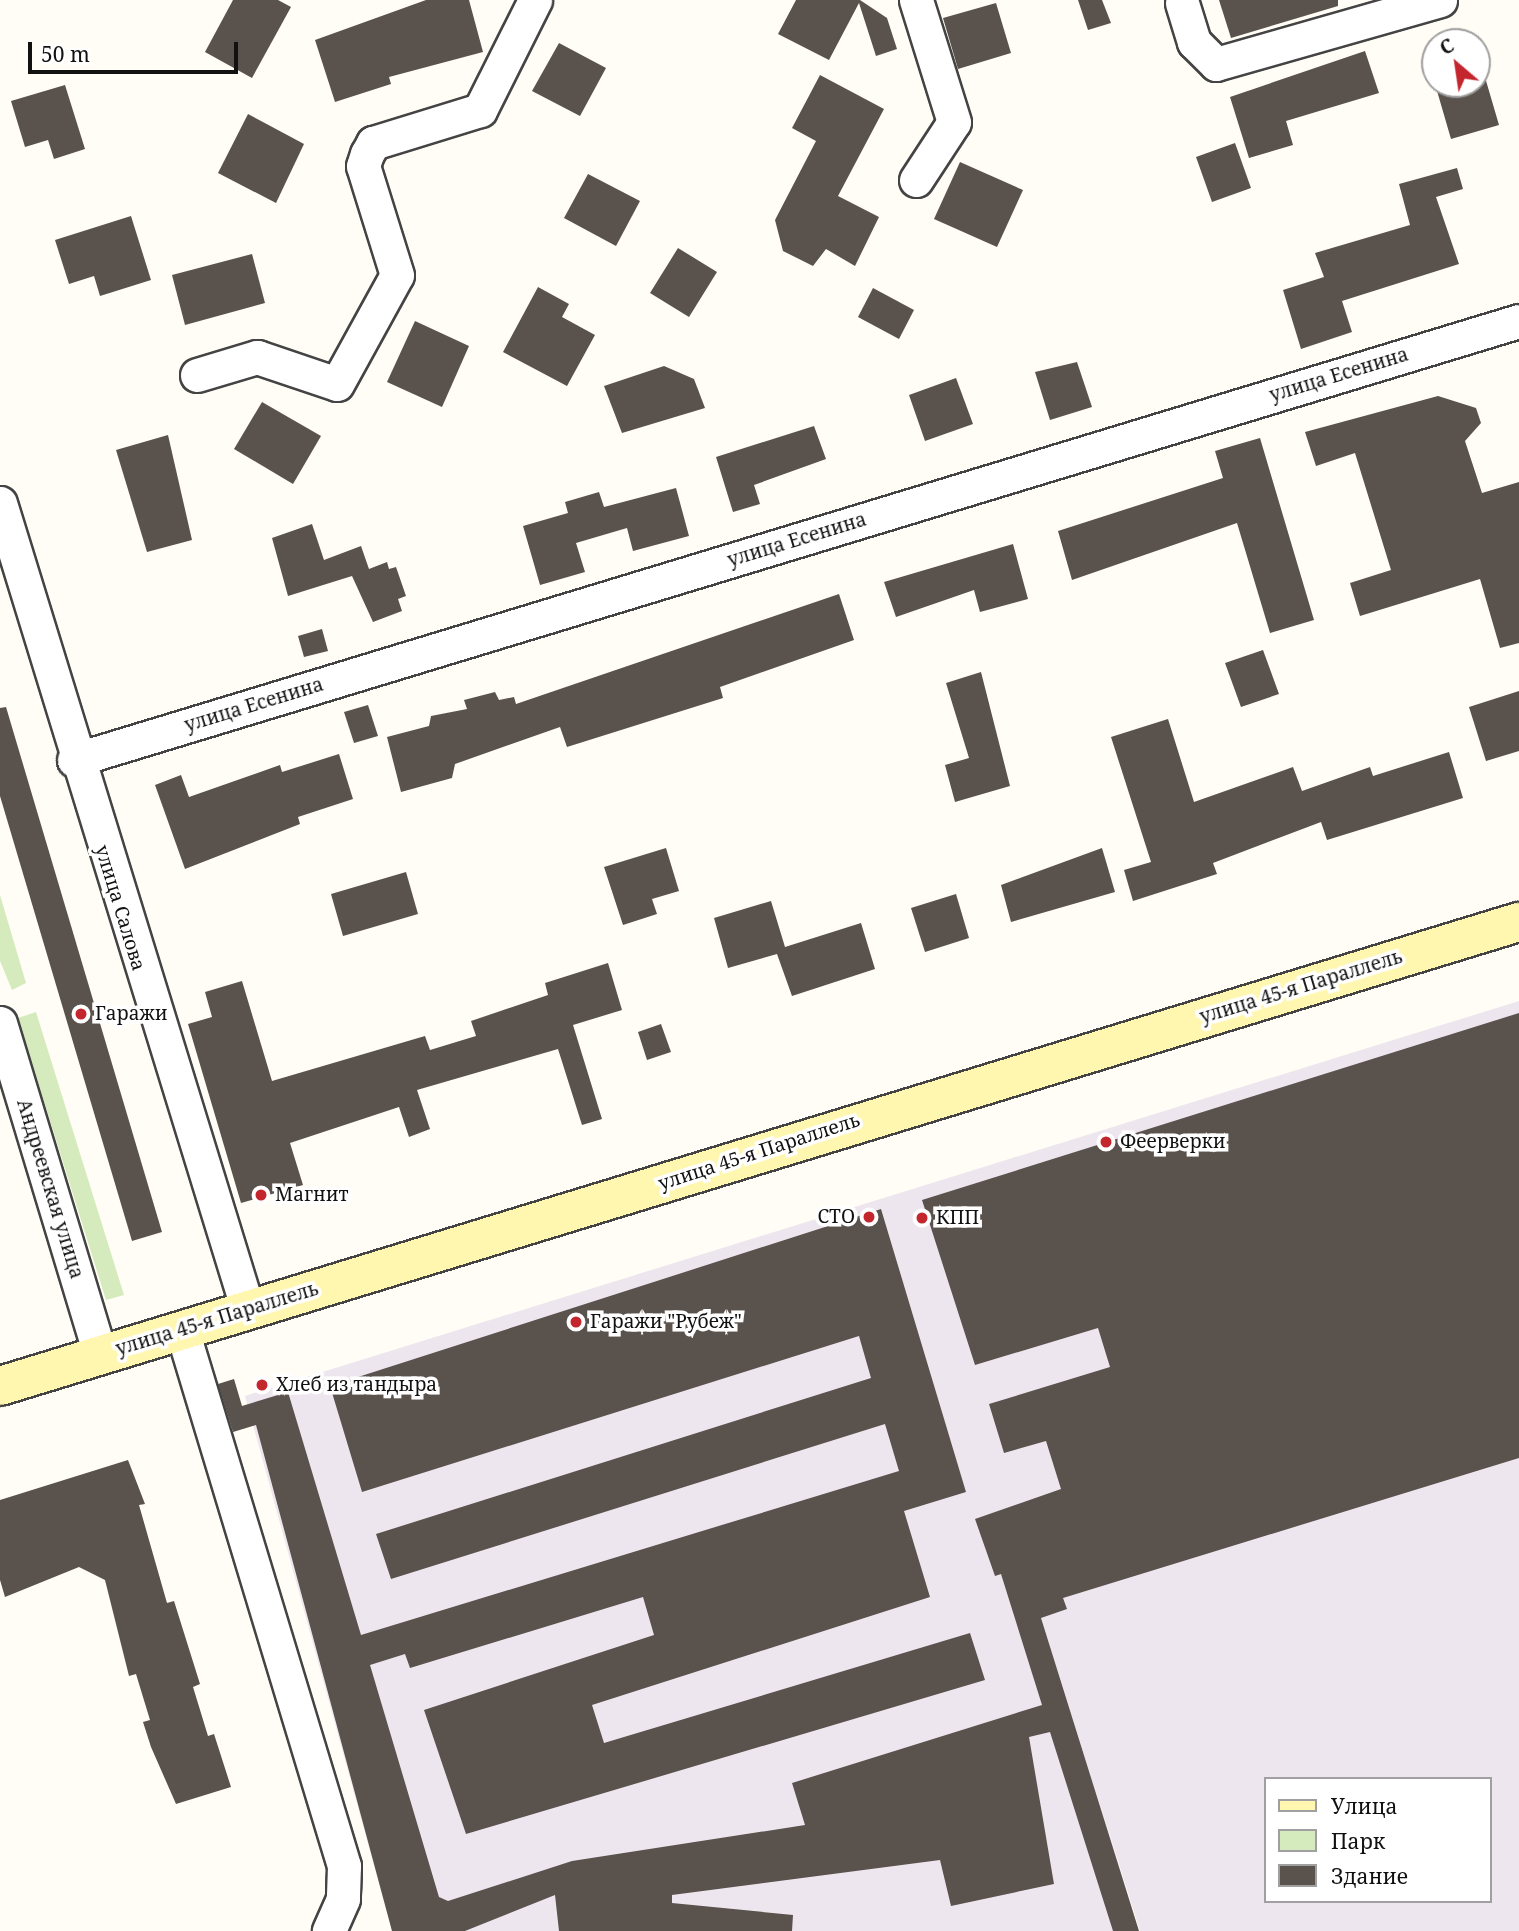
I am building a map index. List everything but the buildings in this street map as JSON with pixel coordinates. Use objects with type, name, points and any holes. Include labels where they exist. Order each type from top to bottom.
[{"type":"main road","name":"улица 45-я Параллель","points":[[0,1386],[1519,922]]},
{"type":"street","points":[[197,374],[257,357],[337,384],[397,275],[363,166],[367,154],[373,143],[480,110],[534,0]]},
{"type":"street","points":[[916,0],[954,122],[916,180]]},
{"type":"street","points":[[1182,4],[1194,42],[1216,64],[1440,0]]},
{"type":"street","name":"улица Есенина","points":[[74,760],[1519,321]]},
{"type":"street","name":"улица Салова","points":[[0,503],[74,760],[248,1310]]},
{"type":"street","name":"Андреевская улица","points":[[0,1023],[100,1354]]},
{"type":"street","points":[[182,1330],[344,1866],[343,1899],[329,1931]]},
{"type":"shaded area","points":[[1519,1001],[1519,1931],[1140,1931],[1097,1794],[1139,1931],[392,1931],[245,1396]]},
{"type":"green space","points":[[0,895],[26,983],[12,990],[0,961]]},
{"type":"green space","points":[[36,1012],[124,1295],[106,1300],[18,1018]]},
{"type":"place","name":"Гаражи","points":[[81,1014]]},
{"type":"place","name":"Феерверки","points":[[1106,1142]]},
{"type":"place","name":"Магнит","points":[[261,1195]]},
{"type":"place","name":"СТО","points":[[869,1217]]},
{"type":"place","name":"КПП","points":[[922,1218]]},
{"type":"place","name":"Гаражи \"Рубеж\"","points":[[576,1322]]},
{"type":"place","name":"Хлеб из тандыра","points":[[262,1385]]}]
